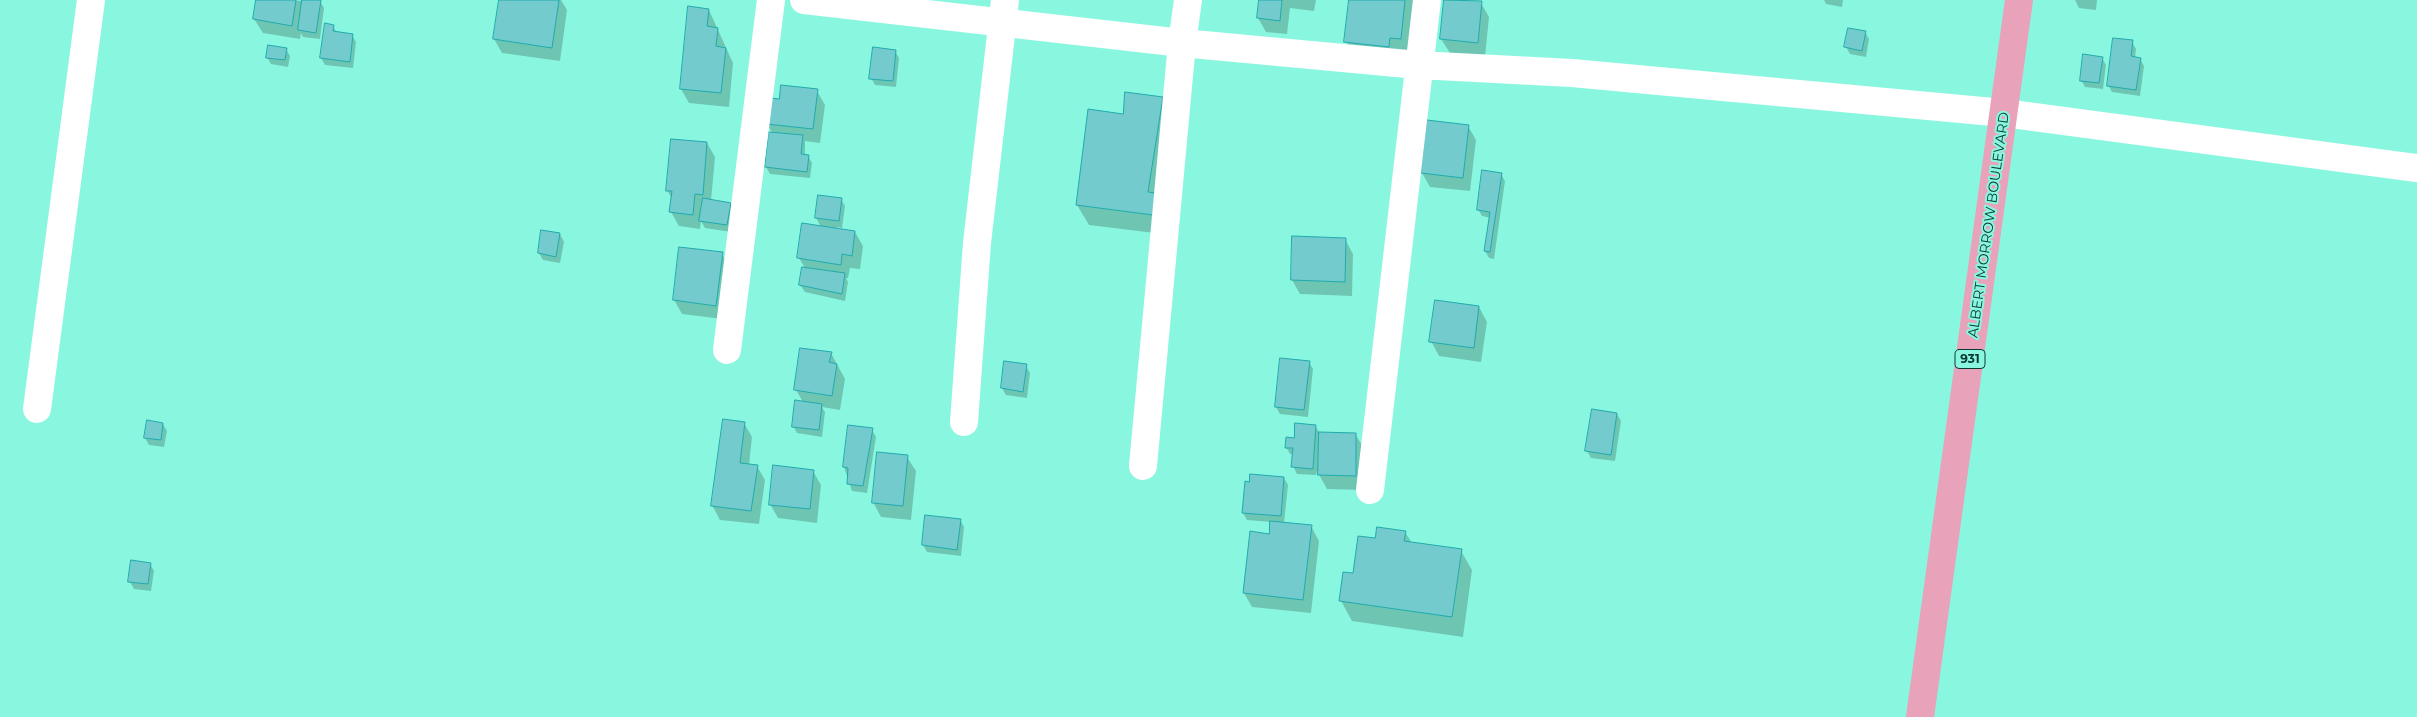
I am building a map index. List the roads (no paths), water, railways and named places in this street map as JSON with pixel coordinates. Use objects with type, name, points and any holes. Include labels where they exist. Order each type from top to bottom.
[{"type":"highway","name":"ALBERT MORROW BOULEVARD","points":[[1920,717],[2019,0]]},
{"type":"street","points":[[37,409],[91,0]]},
{"type":"street","points":[[727,350],[770,0]]},
{"type":"street","points":[[804,0],[1004,12],[1182,43],[1418,65],[1572,73],[2004,113],[2417,168]]},
{"type":"street","points":[[1143,466],[1182,43],[1188,0]]},
{"type":"street","points":[[1370,490],[1426,0]]},
{"type":"street","points":[[964,422],[977,243],[1004,12]]}]
